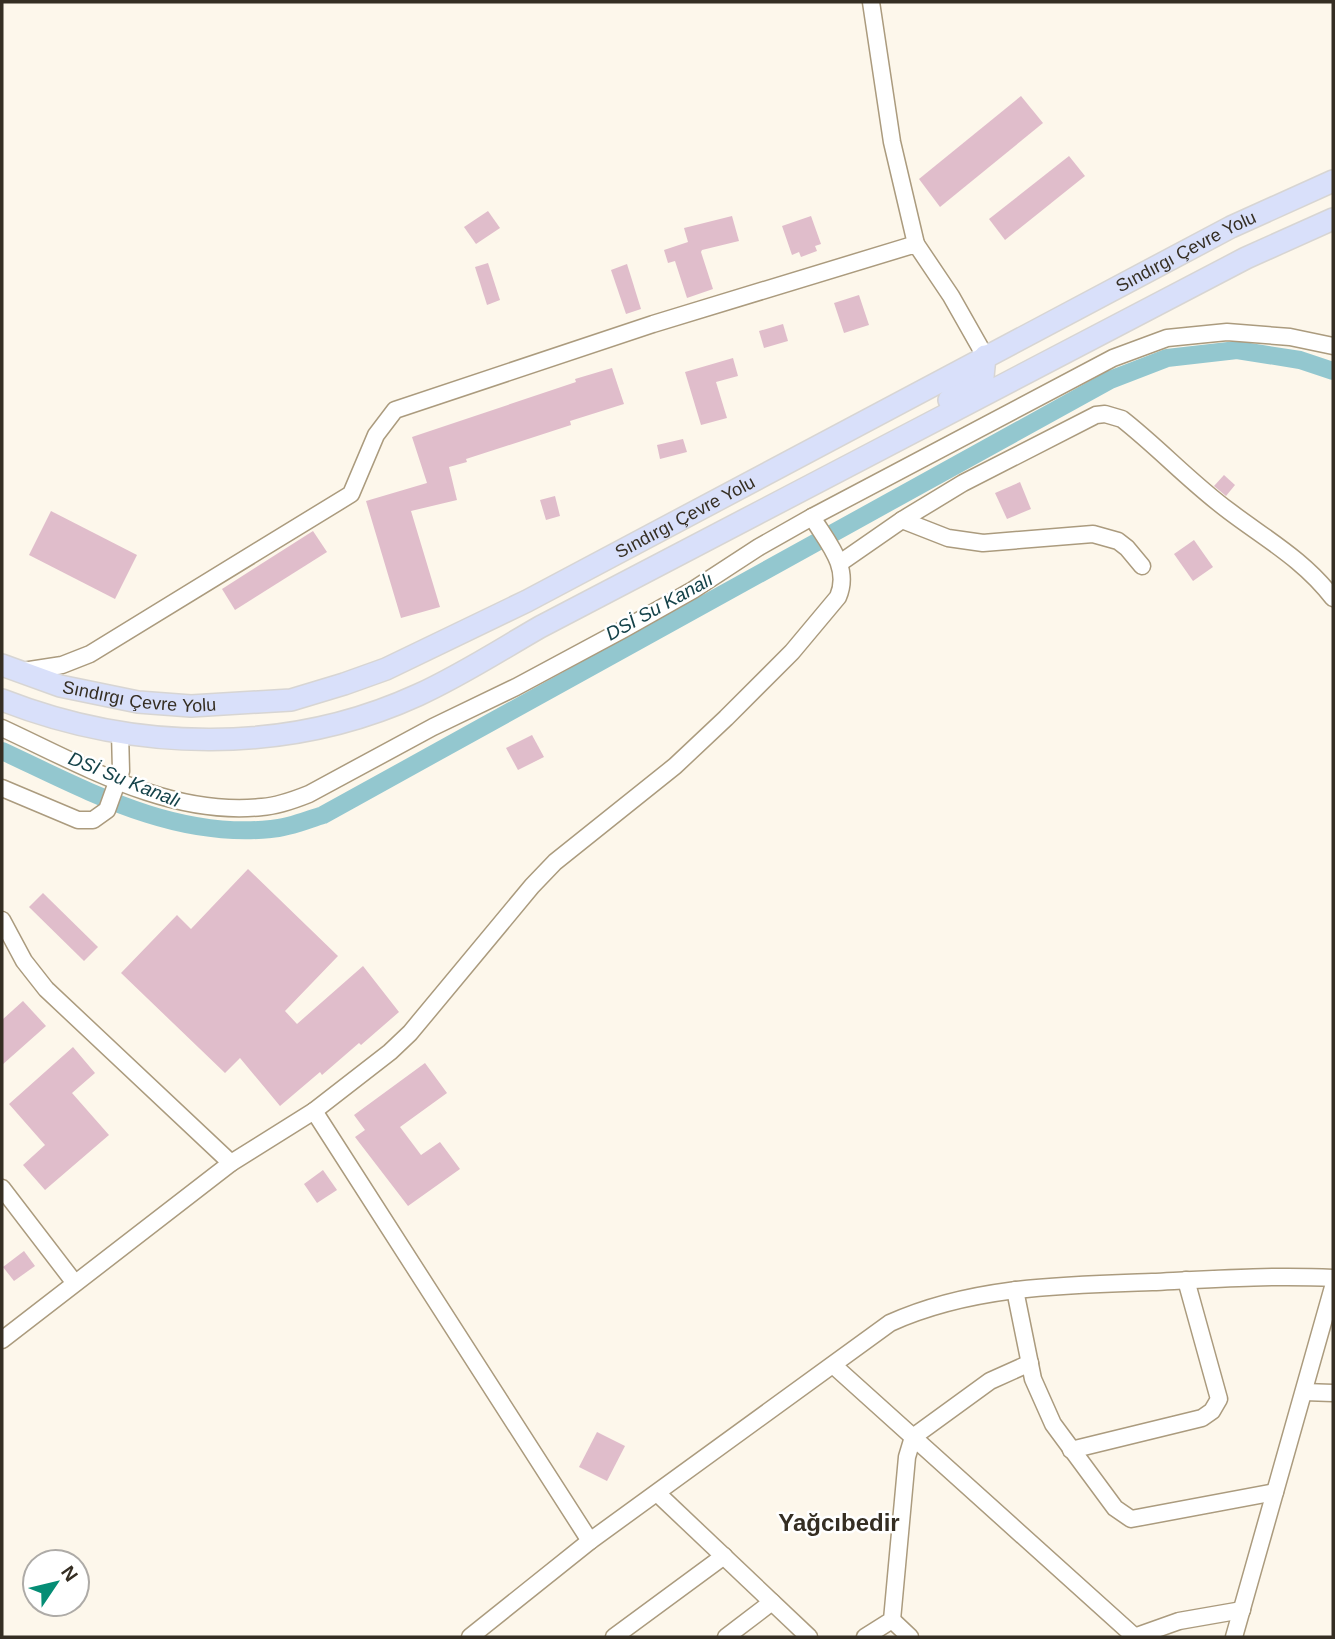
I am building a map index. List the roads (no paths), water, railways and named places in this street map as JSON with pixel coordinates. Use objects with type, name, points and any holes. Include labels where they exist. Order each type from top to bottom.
[{"type":"main road","name":"Sındırgı Çevre Yolu","points":[[10,668],[60,686],[138,702],[191,706],[290,700],[386,669],[527,601],[1231,226],[1333,181]]},
{"type":"main road","name":"Sındırgı Çevre Yolu","points":[[2,700],[62,720],[120,732],[162,738],[211,740],[266,738],[332,725],[385,708],[447,680],[540,627],[1246,258],[1333,219]]},
{"type":"main road","points":[[860,459],[983,377],[985,356]]},
{"type":"street","points":[[871,2],[892,142],[916,244],[951,296],[985,356]]},
{"type":"street","points":[[10,668],[62,665],[90,654],[351,494],[376,435],[395,410],[653,324],[916,244]]},
{"type":"street","points":[[2,728],[115,784],[189,803],[240,809],[265,807],[309,794],[646,617],[1103,363],[1142,346],[1167,338],[1227,332],[1290,337],[1333,346]]},
{"type":"street","points":[[840,563],[963,482],[1096,415],[1114,415],[1129,424],[1229,512],[1301,563],[1333,598]]},
{"type":"street","points":[[902,520],[947,538],[983,543],[1093,534],[1118,541],[1142,566]]},
{"type":"street","points":[[2,1340],[231,1163],[314,1111],[390,1052],[555,862],[675,766],[792,652],[838,597],[843,578],[840,563],[816,523]]},
{"type":"street","points":[[2,788],[78,820],[93,820],[107,810],[121,771],[120,732]]},
{"type":"street","points":[[2,920],[24,961],[46,989],[231,1163]]},
{"type":"street","points":[[314,1111],[590,1541]]},
{"type":"street","points":[[2,1188],[74,1282]]},
{"type":"street","points":[[470,1637],[590,1541],[890,1323],[912,1313],[1043,1286],[1281,1276],[1333,1278]]},
{"type":"street","points":[[1071,1450],[1202,1418],[1212,1411],[1219,1399],[1186,1280]]},
{"type":"street","points":[[1234,1637],[1333,1287]]},
{"type":"street","points":[[1015,1290],[1033,1379],[1053,1424],[1115,1508],[1131,1519],[1275,1492]]},
{"type":"street","points":[[892,1620],[907,1457],[913,1437],[990,1381],[1030,1363]]},
{"type":"street","points":[[833,1364],[1134,1637],[1179,1621],[1242,1611]]},
{"type":"street","points":[[1304,1392],[1333,1393]]},
{"type":"street","points":[[657,1493],[809,1637]]},
{"type":"street","points":[[614,1637],[724,1556]]},
{"type":"street","points":[[726,1637],[772,1602]]},
{"type":"street","points":[[864,1637],[892,1620]]},
{"type":"street","points":[[892,1620],[910,1637]]},
{"type":"waterway","name":"DSİ Su Kanalı","points":[[2,751],[99,796],[165,819],[200,827],[235,830],[271,829],[291,825],[323,815],[1110,380],[1167,358],[1237,350],[1300,360],[1333,371]]},
{"type":"district","name":"Yağcıbedir","points":[[839,1523]]}]
